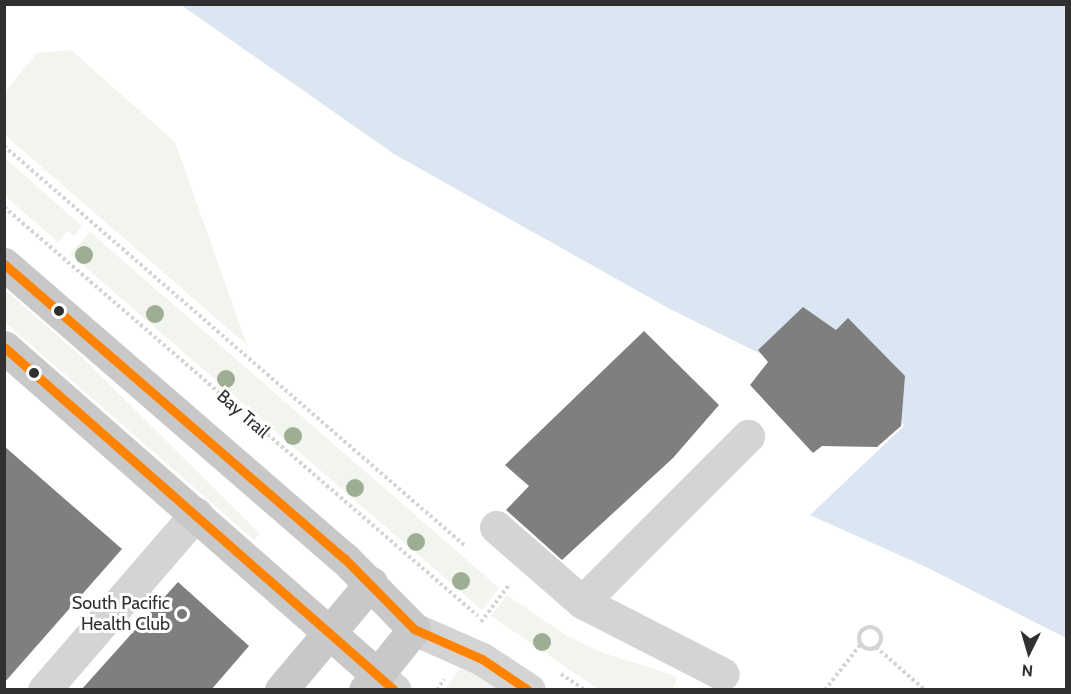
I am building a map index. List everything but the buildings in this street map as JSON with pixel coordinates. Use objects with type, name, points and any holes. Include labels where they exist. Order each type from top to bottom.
[{"type":"main road","points":[[4,264],[371,583],[414,629],[379,685],[332,632],[4,347]]},
{"type":"main road","points":[[281,690],[371,583]]},
{"type":"street","points":[[582,602],[748,436]]},
{"type":"street","points":[[44,690],[196,514]]},
{"type":"street","points":[[496,527],[582,602],[709,681]]},
{"type":"street","points":[[414,629],[482,659],[529,690]]},
{"type":"path","points":[[4,146],[473,553]]},
{"type":"path","name":"Bay Trail","points":[[4,207],[482,620],[509,584]]},
{"type":"path","points":[[500,576],[517,591]]},
{"type":"path","points":[[825,690],[861,644],[861,631],[872,627],[881,637],[876,647]]},
{"type":"path","points":[[861,644],[876,647],[924,690]]},
{"type":"path","points":[[577,684],[580,690]]},
{"type":"shaded area","points":[[181,5],[1066,5],[1066,638],[928,568],[810,515],[905,425],[670,309],[394,154]]},
{"type":"shaded area","points":[[71,50],[175,142],[247,345],[5,135],[5,92],[37,53]]},
{"type":"shaded area","points":[[5,158],[82,226],[74,236],[68,231],[58,242],[5,196]]},
{"type":"shaded area","points":[[90,232],[499,588],[482,610],[70,254]]},
{"type":"shaded area","points":[[5,290],[81,356],[260,534],[254,540],[5,322]]},
{"type":"shaded area","points":[[507,595],[567,636],[603,653],[676,676],[676,684],[671,689],[598,689],[491,616]]},
{"type":"shaded area","points":[[459,669],[473,672],[507,690],[445,690]]},
{"type":"transit line","points":[[4,264],[344,558],[414,629],[482,659],[528,690]]},
{"type":"transit line","points":[[4,347],[394,690]]},
{"type":"place","name":"South Pacific Health Club","points":[[182,614]]}]
